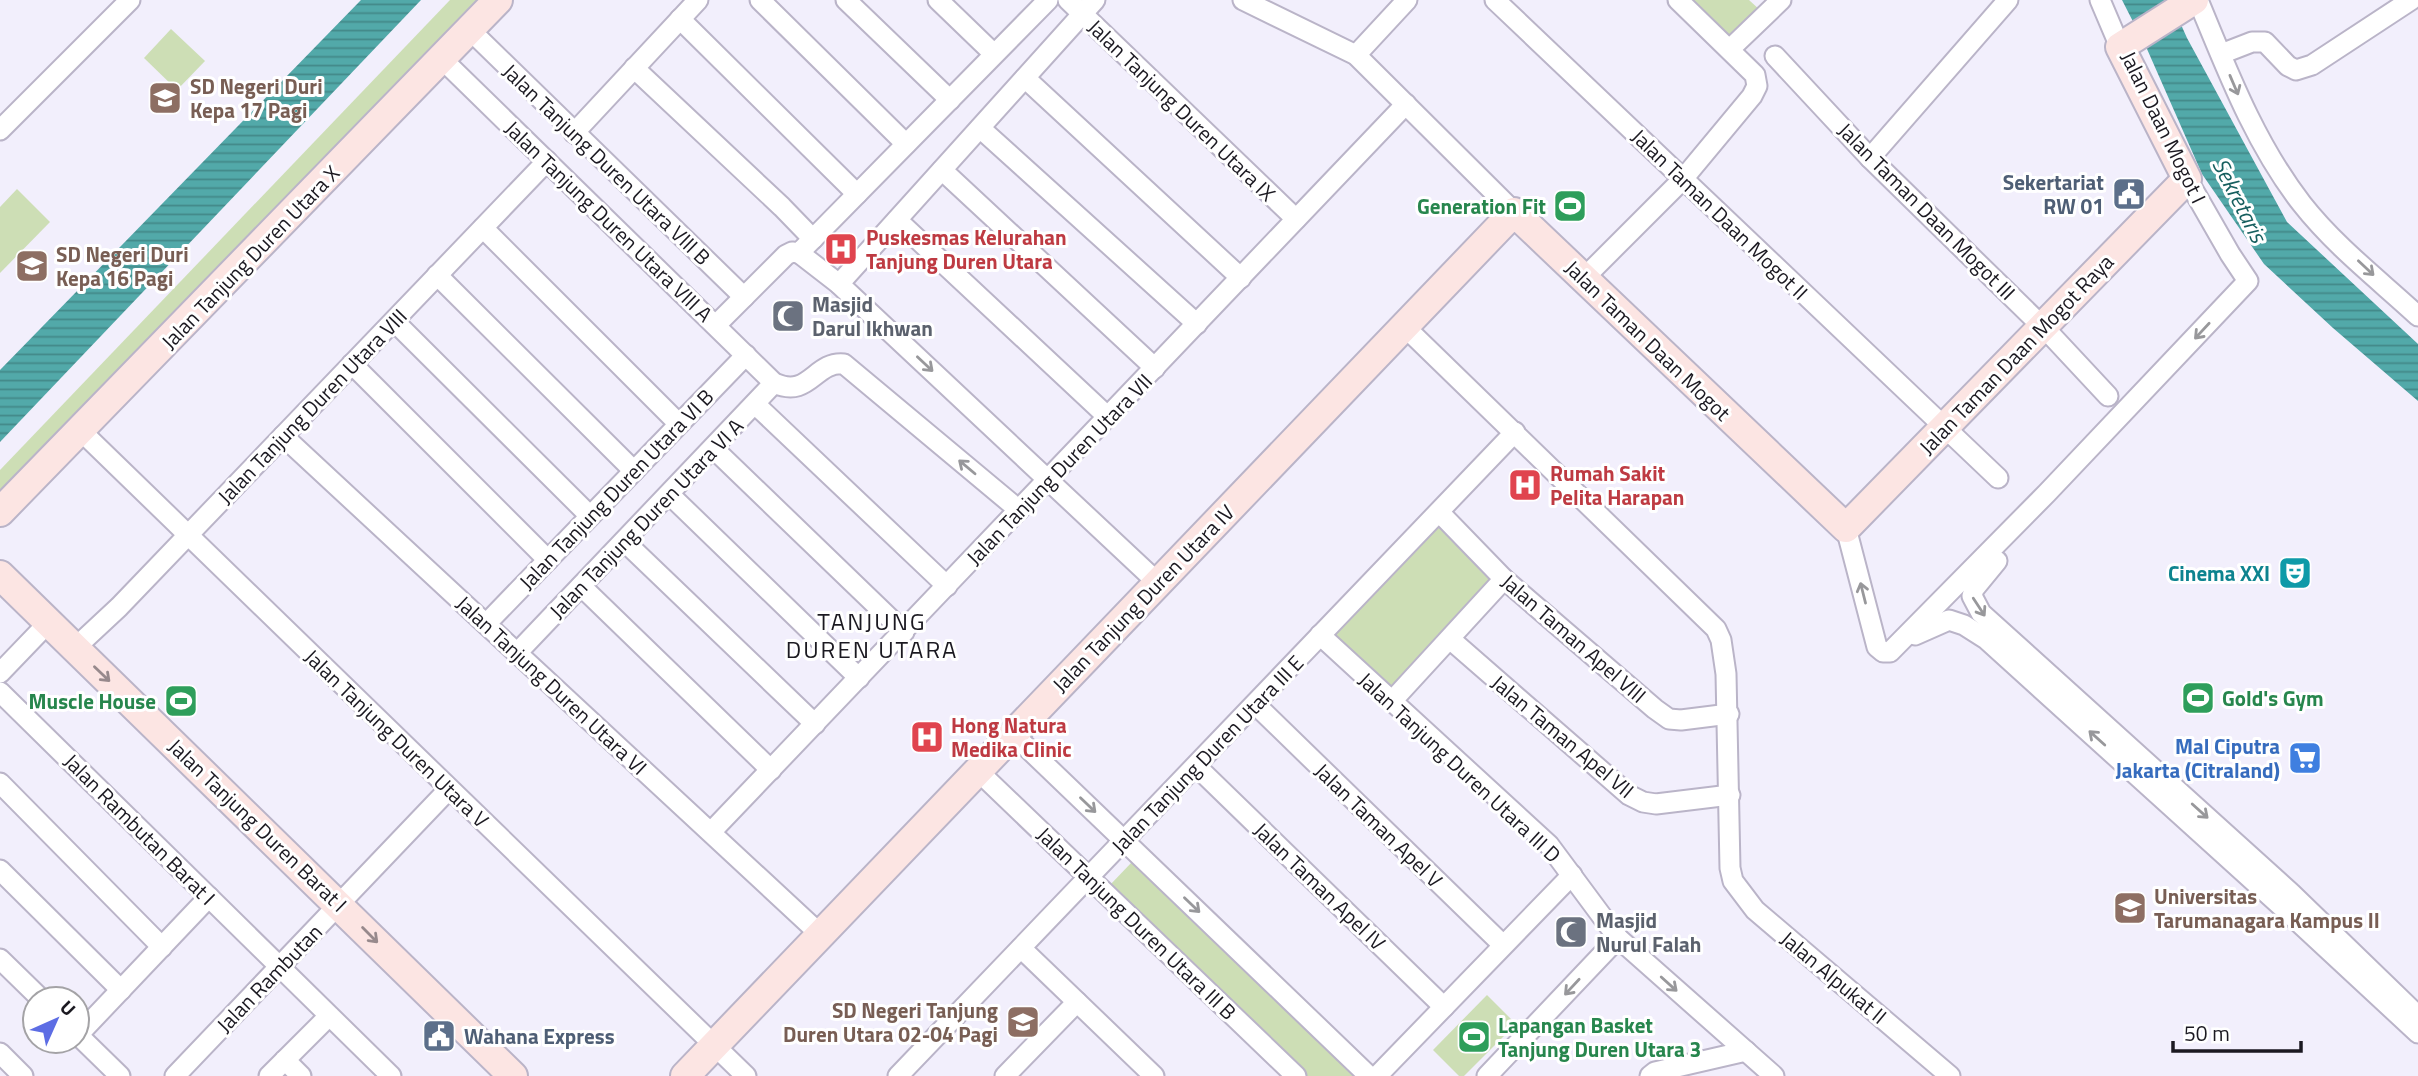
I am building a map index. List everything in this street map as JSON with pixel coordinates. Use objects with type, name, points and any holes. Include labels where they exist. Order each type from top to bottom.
[{"type":"street","points":[[0,130],[130,0]]},
{"type":"street","name":"Jalan Tanjung Duren Utara X","points":[[0,512],[498,0]]},
{"type":"street","points":[[574,133],[698,0]]},
{"type":"street","points":[[760,0],[906,144]]},
{"type":"street","points":[[846,0],[950,100]]},
{"type":"street","points":[[938,0],[994,54]]},
{"type":"street","points":[[716,325],[786,255],[806,246],[1048,0]]},
{"type":"street","name":"Jalan Taman Daan Mogot","points":[[1243,0],[1356,55],[1514,212],[1846,528]]},
{"type":"street","points":[[1356,55],[1407,0]]},
{"type":"street","name":"Jalan Taman Daan Mogot II","points":[[1496,0],[1998,478]]},
{"type":"street","points":[[1584,278],[1683,179],[1752,96],[1757,86],[1755,75],[1678,0]]},
{"type":"street","points":[[1870,158],[2008,0]]},
{"type":"street","points":[[2100,0],[2127,43]]},
{"type":"street","points":[[2221,54],[2252,42],[2265,42],[2274,48],[2288,66],[2296,70],[2312,65],[2411,0]]},
{"type":"street","points":[[1730,49],[1777,1]]},
{"type":"street","points":[[2192,2],[2221,54],[2246,113],[2301,202],[2322,228],[2418,316]]},
{"type":"street","name":"Jalan Daan Mogot I","points":[[2047,494],[2248,281],[2186,179],[2127,43],[2192,2]]},
{"type":"street","points":[[839,285],[1025,78],[1082,5]]},
{"type":"street","name":"Jalan Tanjung Duren Utara IX","points":[[1082,5],[1296,219]]},
{"type":"street","points":[[680,19],[857,194]]},
{"type":"street","name":"Jalan Tanjung Duren Utara VIII B","points":[[470,30],[744,297]]},
{"type":"street","name":"Jalan Taman Daan Mogot III","points":[[1775,56],[1870,158],[2042,327],[2108,396]]},
{"type":"street","name":"Jalan Tanjung Duren Utara VIII A","points":[[442,59],[775,383]]},
{"type":"street","points":[[634,68],[782,207],[806,246],[839,285],[1158,583]]},
{"type":"street","points":[[1025,78],[1241,278]]},
{"type":"street","name":"Jalan Tanjung Duren Utara VII","points":[[711,832],[1406,104]]},
{"type":"street","points":[[980,128],[1197,324]]},
{"type":"street","name":"Jalan Tanjung Duren Utara VIII","points":[[75,648],[119,607],[547,161]]},
{"type":"street","points":[[942,170],[1155,368]]},
{"type":"street","name":"Jalan Taman Daan Mogot Raya","points":[[1846,528],[2186,179]]},
{"type":"street","name":"Jalan Tanjung Duren Utara IV","points":[[685,1076],[1514,212]]},
{"type":"street","points":[[897,220],[1108,417]]},
{"type":"street","points":[[483,228],[679,425]]},
{"type":"street","points":[[438,275],[634,471]]},
{"type":"street","points":[[394,321],[590,516]]},
{"type":"street","points":[[1404,326],[1716,629],[1724,657],[1730,795]]},
{"type":"street","name":"Jalan Tanjung Duren Utara VI B","points":[[486,624],[746,355]]},
{"type":"street","points":[[775,383],[788,389],[796,388],[835,363],[844,364],[1019,510]]},
{"type":"street","points":[[352,364],[548,560]]},
{"type":"street","name":"Jalan Tanjung Duren Utara VI A","points":[[517,653],[775,383]]},
{"type":"street","points":[[755,404],[947,586]]},
{"type":"street","name":"Jalan Tanjung Duren Utara V","points":[[80,430],[746,1076]]},
{"type":"street","name":"Jalan Tanjung Duren Utara III E","points":[[902,1075],[1515,432]]},
{"type":"street","name":"Jalan Tanjung Duren Utara VI","points":[[283,436],[821,935]]},
{"type":"street","points":[[713,448],[904,632]]},
{"type":"street","points":[[669,494],[859,678]]},
{"type":"street","points":[[1894,647],[2047,494]]},
{"type":"street","points":[[2047,494],[2038,513],[1974,589],[1972,596],[1981,613],[2286,900],[2418,1033]]},
{"type":"street","name":"Jalan Taman Apel VIII","points":[[1439,512],[1504,579],[1669,719],[1681,720],[1728,713]]},
{"type":"street","points":[[1846,528],[1879,651],[1894,647],[1950,620],[1974,631],[2418,1016]]},
{"type":"street","points":[[624,541],[815,724]]},
{"type":"street","name":"Jalan Tanjung Duren Barat I","points":[[0,575],[513,1076]]},
{"type":"street","points":[[1392,701],[1504,579]]},
{"type":"street","points":[[581,586],[771,770]]},
{"type":"street","points":[[0,673],[49,622]]},
{"type":"street","name":"Jalan Tanjung Duren Utara III D","points":[[1320,635],[1549,845],[1618,938],[1774,1076]]},
{"type":"street","name":"Jalan Taman Apel VII","points":[[1450,639],[1629,795],[1643,802],[1656,804],[1730,795]]},
{"type":"street","name":"Jalan Rambutan Barat I","points":[[0,692],[391,1076]]},
{"type":"street","name":"Jalan Taman Apel V","points":[[1255,704],[1503,946]]},
{"type":"street","points":[[1013,733],[1368,1076]]},
{"type":"street","name":"Jalan Taman Apel IV","points":[[1196,766],[1444,1007]]},
{"type":"street","name":"Jalan Tanjung Duren Utara III B","points":[[978,771],[1296,1076]]},
{"type":"street","points":[[0,783],[162,947]]},
{"type":"street","name":"Jalan Rambutan","points":[[175,1076],[449,789]]},
{"type":"street","name":"Jalan Alpukat II","points":[[1730,795],[1730,868],[1733,881],[1755,910],[1950,1076]]},
{"type":"street","points":[[0,870],[121,990]]},
{"type":"street","points":[[1377,1076],[1572,875]]},
{"type":"street","points":[[91,1021],[209,897]]},
{"type":"street","points":[[1495,1074],[1618,938]]},
{"type":"street","points":[[1021,948],[1154,1076]]},
{"type":"street","points":[[0,958],[27,985]]},
{"type":"street","points":[[1015,1073],[1077,1002]]},
{"type":"street","points":[[269,1076],[329,1016]]},
{"type":"street","points":[[91,1048],[120,1076]]},
{"type":"street","points":[[1650,1076],[1656,1072],[1746,1051]]},
{"type":"street","points":[[0,1053],[23,1076]]},
{"type":"street","points":[[285,1060],[301,1076]]},
{"type":"shaded area","points":[[450,0],[480,0],[0,502],[0,470]]},
{"type":"shaded area","points":[[1674,0],[1749,0],[1761,11],[1723,49]]},
{"type":"shaded area","points":[[171,29],[205,61],[177,90],[144,58]]},
{"type":"shaded area","points":[[17,189],[50,222],[0,273],[0,207]]},
{"type":"shaded area","points":[[1441,520],[1495,575],[1393,690],[1331,632]]},
{"type":"shaded area","points":[[1132,862],[1356,1076],[1307,1076],[1109,886]]},
{"type":"shaded area","name":"Lapangan Basket Tanjung Duren Utara 3","points":[[1487,995],[1516,1024],[1464,1076],[1459,1076],[1433,1050]]},
{"type":"water","points":[[361,0],[421,0],[0,442],[0,370]]},
{"type":"water","name":"Sekretaris","points":[[2122,0],[2170,0],[2187,38],[2287,222],[2418,344],[2418,401],[2264,264],[2202,174],[2147,49]]},
{"type":"place","name":"SD Negeri Duri Kepa 17 Pagi","points":[[165,98]]},
{"type":"place","name":"Sekertariat RW 01","points":[[2129,194]]},
{"type":"place","name":"Generation Fit","points":[[1570,206]]},
{"type":"place","name":"Puskesmas Kelurahan Tanjung Duren Utara","points":[[841,249]]},
{"type":"place","name":"SD Negeri Duri Kepa 16 Pagi","points":[[32,266]]},
{"type":"place","name":"Masjid Darul Ikhwan","points":[[788,316]]},
{"type":"place","name":"Rumah Sakit Pelita Harapan","points":[[1525,485]]},
{"type":"place","name":"Cinema XXI","points":[[2295,573]]},
{"type":"place","name":"Gold's Gym","points":[[2198,698]]},
{"type":"place","name":"Muscle House","points":[[181,701]]},
{"type":"place","name":"Hong Natura Medika Clinic","points":[[927,737]]},
{"type":"place","name":"Mal Ciputra Jakarta (Citraland)","points":[[2305,758]]},
{"type":"place","name":"Universitas Tarumanagara Kampus II","points":[[2130,908]]},
{"type":"place","name":"Masjid Nurul Falah","points":[[1571,932]]},
{"type":"place","name":"SD Negeri Tanjung Duren Utara 02-04 Pagi","points":[[1023,1022]]},
{"type":"place","name":"Wahana Express","points":[[439,1036]]},
{"type":"place","name":"Lapangan Basket Tanjung Duren Utara 3","points":[[1474,1037]]},
{"type":"district","name":"TANJUNG DUREN UTARA","points":[[872,635]]}]
